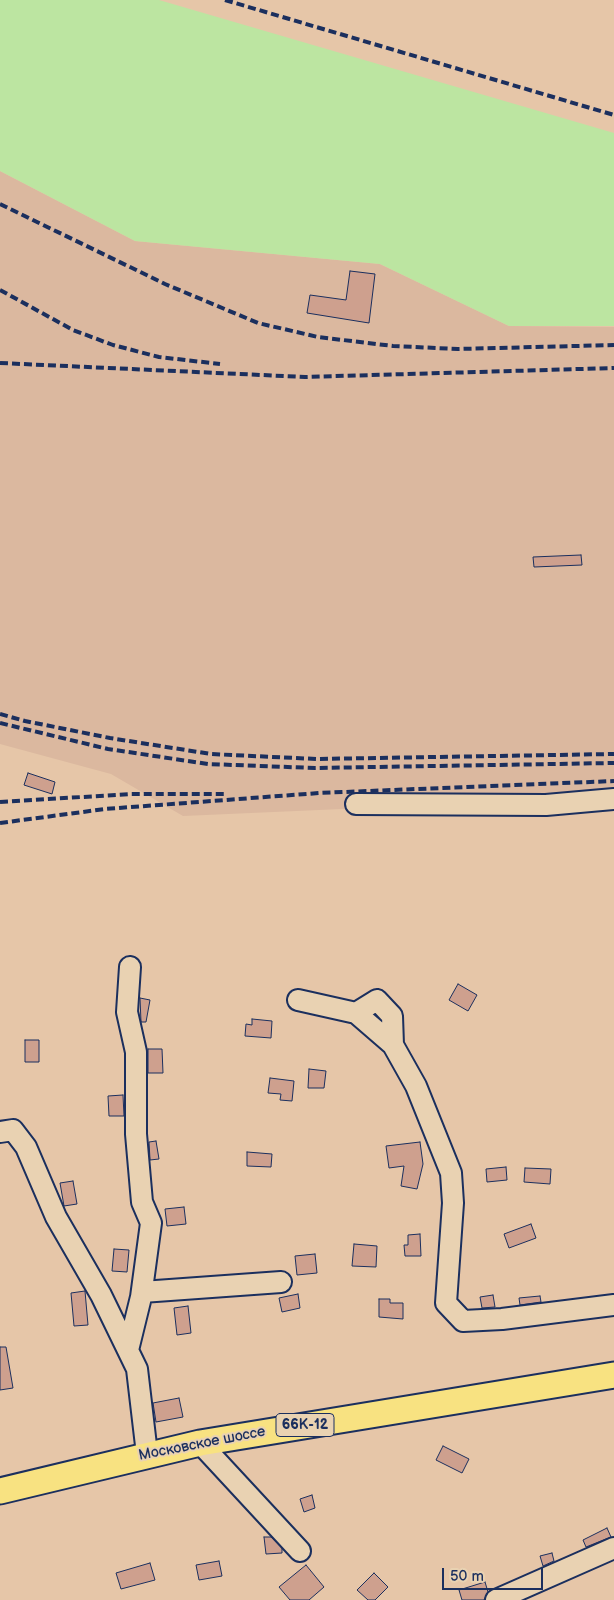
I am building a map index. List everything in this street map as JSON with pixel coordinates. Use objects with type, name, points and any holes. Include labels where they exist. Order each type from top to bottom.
[{"type":"main road","name":"Московское шоссе","points":[[0,1491],[200,1442],[614,1376]]},
{"type":"street","points":[[356,804],[546,805],[614,799]]},
{"type":"street","points":[[128,1350],[142,1292],[151,1223],[142,1202],[136,1134],[136,1052],[127,1012],[130,967]]},
{"type":"street","points":[[298,1000],[356,1013],[393,1044],[416,1086],[451,1172],[453,1203],[446,1302],[463,1321],[502,1319],[614,1305]]},
{"type":"street","points":[[0,1132],[13,1130],[26,1147],[56,1216],[101,1295],[137,1369],[147,1454]]},
{"type":"street","points":[[142,1292],[281,1282]]},
{"type":"street","points":[[200,1442],[300,1551]]},
{"type":"street","points":[[496,1600],[614,1548]]},
{"type":"shaded area","points":[[0,171],[135,241],[380,264],[509,326],[614,327],[614,797],[183,816],[111,774],[0,744]]},
{"type":"green space","points":[[0,0],[159,0],[614,133],[614,326],[509,326],[380,264],[135,241],[0,171]]},
{"type":"building","points":[[350,271],[375,274],[369,323],[307,313],[310,295],[346,300]]},
{"type":"building","points":[[581,555],[582,565],[534,567],[533,557]]},
{"type":"building","points":[[28,773],[55,782],[52,794],[24,785]]},
{"type":"building","points":[[458,984],[477,995],[468,1011],[449,1000]]},
{"type":"building","points":[[140,998],[150,1000],[146,1022],[141,1022]]},
{"type":"building","points":[[252,1019],[272,1021],[271,1038],[245,1036],[246,1024],[252,1025]]},
{"type":"building","points":[[25,1040],[39,1040],[39,1062],[25,1062]]},
{"type":"building","points":[[148,1049],[162,1049],[163,1073],[148,1073]]},
{"type":"building","points":[[309,1069],[326,1071],[324,1088],[308,1088]]},
{"type":"building","points":[[270,1078],[294,1081],[292,1101],[280,1100],[281,1094],[268,1093]]},
{"type":"building","points":[[123,1095],[124,1116],[109,1116],[108,1096]]},
{"type":"building","points":[[156,1141],[159,1159],[150,1160],[149,1142]]},
{"type":"building","points":[[420,1142],[423,1164],[417,1189],[401,1186],[404,1166],[389,1168],[386,1146]]},
{"type":"building","points":[[247,1152],[272,1154],[271,1167],[247,1166]]},
{"type":"building","points":[[506,1167],[507,1180],[487,1182],[486,1169]]},
{"type":"building","points":[[525,1168],[551,1169],[550,1184],[524,1182]]},
{"type":"building","points":[[73,1181],[77,1204],[64,1206],[60,1183]]},
{"type":"building","points":[[184,1207],[186,1224],[167,1226],[165,1209]]},
{"type":"building","points":[[531,1224],[536,1238],[509,1248],[504,1234]]},
{"type":"building","points":[[420,1234],[421,1256],[405,1256],[404,1245],[408,1245],[408,1235]]},
{"type":"building","points":[[354,1244],[377,1246],[376,1267],[352,1266]]},
{"type":"building","points":[[114,1249],[129,1250],[127,1272],[112,1271]]},
{"type":"building","points":[[315,1254],[317,1273],[297,1275],[295,1256]]},
{"type":"building","points":[[85,1291],[88,1325],[74,1326],[71,1293]]},
{"type":"building","points":[[298,1294],[300,1308],[282,1312],[279,1298]]},
{"type":"building","points":[[493,1295],[495,1307],[482,1308],[480,1297]]},
{"type":"building","points":[[540,1296],[541,1302],[520,1305],[519,1298]]},
{"type":"building","points":[[379,1299],[390,1299],[390,1303],[403,1303],[403,1319],[379,1317]]},
{"type":"building","points":[[188,1306],[191,1333],[177,1335],[174,1308]]},
{"type":"building","points":[[0,1347],[6,1347],[13,1388],[0,1390]]},
{"type":"building","points":[[179,1398],[183,1417],[156,1422],[153,1403]]},
{"type":"building","points":[[443,1446],[469,1459],[462,1473],[436,1460]]},
{"type":"building","points":[[312,1495],[315,1508],[304,1512],[300,1499]]},
{"type":"building","points":[[607,1528],[611,1537],[586,1547],[583,1540]]},
{"type":"building","points":[[264,1537],[271,1537],[282,1548],[282,1553],[266,1554]]},
{"type":"building","points":[[552,1553],[554,1561],[543,1566],[540,1556]]},
{"type":"building","points":[[219,1561],[222,1576],[199,1580],[196,1565]]},
{"type":"building","points":[[150,1563],[155,1580],[121,1589],[116,1573]]},
{"type":"building","points":[[306,1565],[324,1587],[309,1600],[290,1600],[279,1587]]},
{"type":"building","points":[[374,1573],[388,1587],[375,1600],[368,1600],[357,1590]]},
{"type":"building","points":[[485,1582],[488,1592],[484,1600],[462,1600],[459,1590]]},
{"type":"railway","points":[[225,0],[614,115]]},
{"type":"railway","points":[[0,204],[165,284],[258,323],[318,337],[393,346],[458,349],[614,345]]},
{"type":"railway","points":[[0,290],[73,330],[113,345],[159,357],[220,364]]},
{"type":"railway","points":[[0,363],[305,377],[614,368]]},
{"type":"railway","points":[[0,714],[25,721],[110,738],[211,754],[316,759],[614,754]]},
{"type":"railway","points":[[0,723],[108,749],[208,764],[315,768],[614,763]]},
{"type":"railway","points":[[0,823],[105,809],[319,793],[614,781]]},
{"type":"railway","points":[[0,802],[131,794],[224,794]]}]
